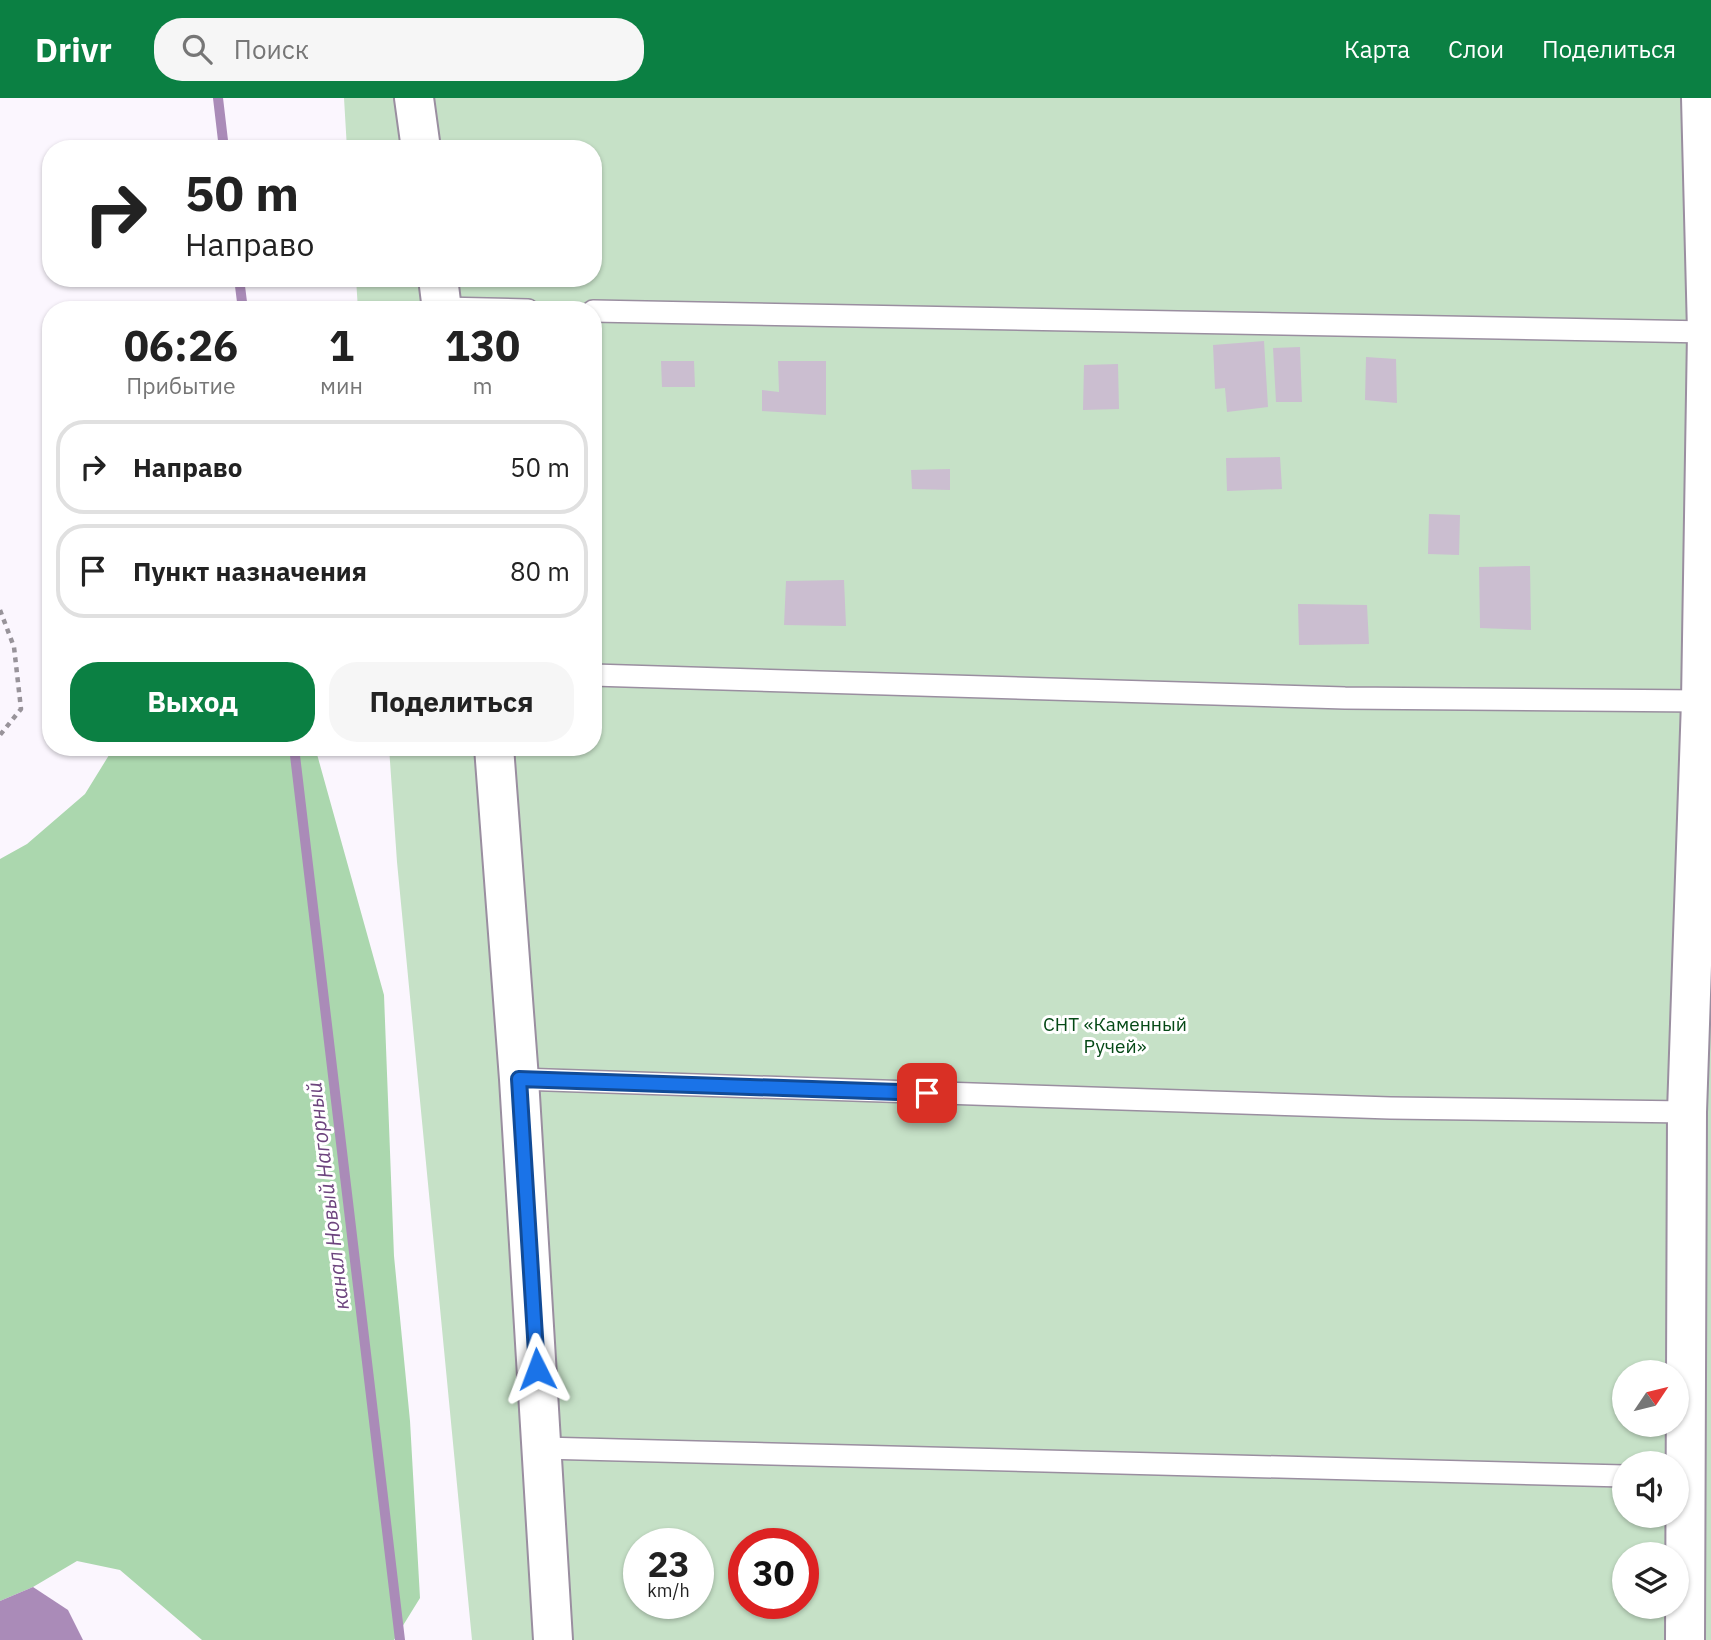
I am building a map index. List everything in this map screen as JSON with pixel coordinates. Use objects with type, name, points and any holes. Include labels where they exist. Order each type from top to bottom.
[{"type":"street","points":[[415,98],[420,140]]},
{"type":"street","points":[[1681,1451],[1687,1112],[1709,329],[1702,98]]},
{"type":"street","points":[[495,756],[519,1079],[553,1640]]},
{"type":"street","points":[[1682,1528],[1685,1640]]},
{"type":"lane","points":[[602,311],[1709,329]]},
{"type":"lane","points":[[602,675],[1345,698],[1700,701]]},
{"type":"lane","points":[[519,1079],[1390,1108],[1687,1112]]},
{"type":"lane","points":[[541,1448],[1612,1475]]},
{"type":"path","points":[[0,610],[14,647],[22,709],[0,735]]},
{"type":"green space","name":"СНТ «Каменный Ручей»","points":[[344,98],[1711,98],[1711,1640],[472,1640],[397,862],[390,756],[602,756],[602,301],[357,301],[357,287],[602,287],[602,140],[346,140]]},
{"type":"green space","points":[[108,756],[318,756],[384,995],[394,1256],[410,1421],[420,1598],[394,1640],[202,1640],[120,1570],[77,1561],[33,1587],[0,1601],[0,859],[27,844],[85,794]]},
{"type":"shaded area","points":[[33,1587],[68,1610],[83,1640],[0,1640],[0,1601]]},
{"type":"building","points":[[1264,341],[1268,407],[1227,412],[1225,388],[1215,389],[1213,345]]},
{"type":"building","points":[[1300,347],[1302,402],[1276,402],[1273,348]]},
{"type":"building","points":[[1366,357],[1396,359],[1397,403],[1365,400]]},
{"type":"building","points":[[661,361],[694,361],[695,387],[662,387]]},
{"type":"building","points":[[778,361],[826,361],[826,415],[762,411],[762,390],[779,392]]},
{"type":"building","points":[[1118,364],[1119,409],[1083,410],[1084,365]]},
{"type":"building","points":[[1280,457],[1282,489],[1227,491],[1226,458]]},
{"type":"building","points":[[950,469],[950,490],[912,489],[911,470]]},
{"type":"building","points":[[1429,514],[1460,515],[1459,555],[1428,554]]},
{"type":"building","points":[[1530,566],[1531,630],[1480,628],[1479,567]]},
{"type":"building","points":[[844,580],[846,626],[784,625],[786,581]]},
{"type":"building","points":[[1298,604],[1367,605],[1369,644],[1299,645]]},
{"type":"waterway","name":"канал Новый Нагорный","points":[[218,98],[223,140]]},
{"type":"waterway","name":"канал Новый Нагорный","points":[[240,287],[242,301]]},
{"type":"waterway","name":"канал Новый Нагорный","points":[[295,756],[400,1640]]},
{"type":"route","points":[[537,1369],[519,1079],[927,1093]]}]
